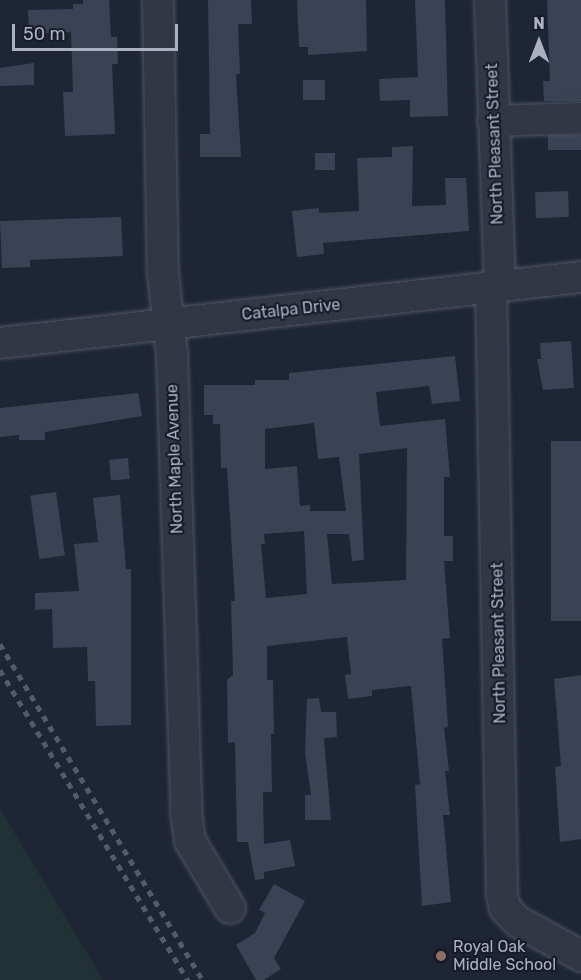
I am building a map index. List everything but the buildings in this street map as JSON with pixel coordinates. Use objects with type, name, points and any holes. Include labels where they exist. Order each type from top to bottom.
[{"type":"street","name":"North Maple Avenue","points":[[158,0],[163,273],[172,354],[186,812],[190,841],[230,908]]},
{"type":"street","name":"North Pleasant Street","points":[[490,0],[502,895],[505,908],[517,921],[581,956]]},
{"type":"street","points":[[493,121],[581,118]]},
{"type":"street","name":"Catalpa Drive","points":[[0,343],[581,277]]},
{"type":"shaded area","points":[[0,809],[103,980],[0,980]]},
{"type":"railway","points":[[0,644],[203,980]]},
{"type":"railway","points":[[0,670],[188,980]]},
{"type":"place","name":"Royal Oak Middle School","points":[[441,956]]}]
